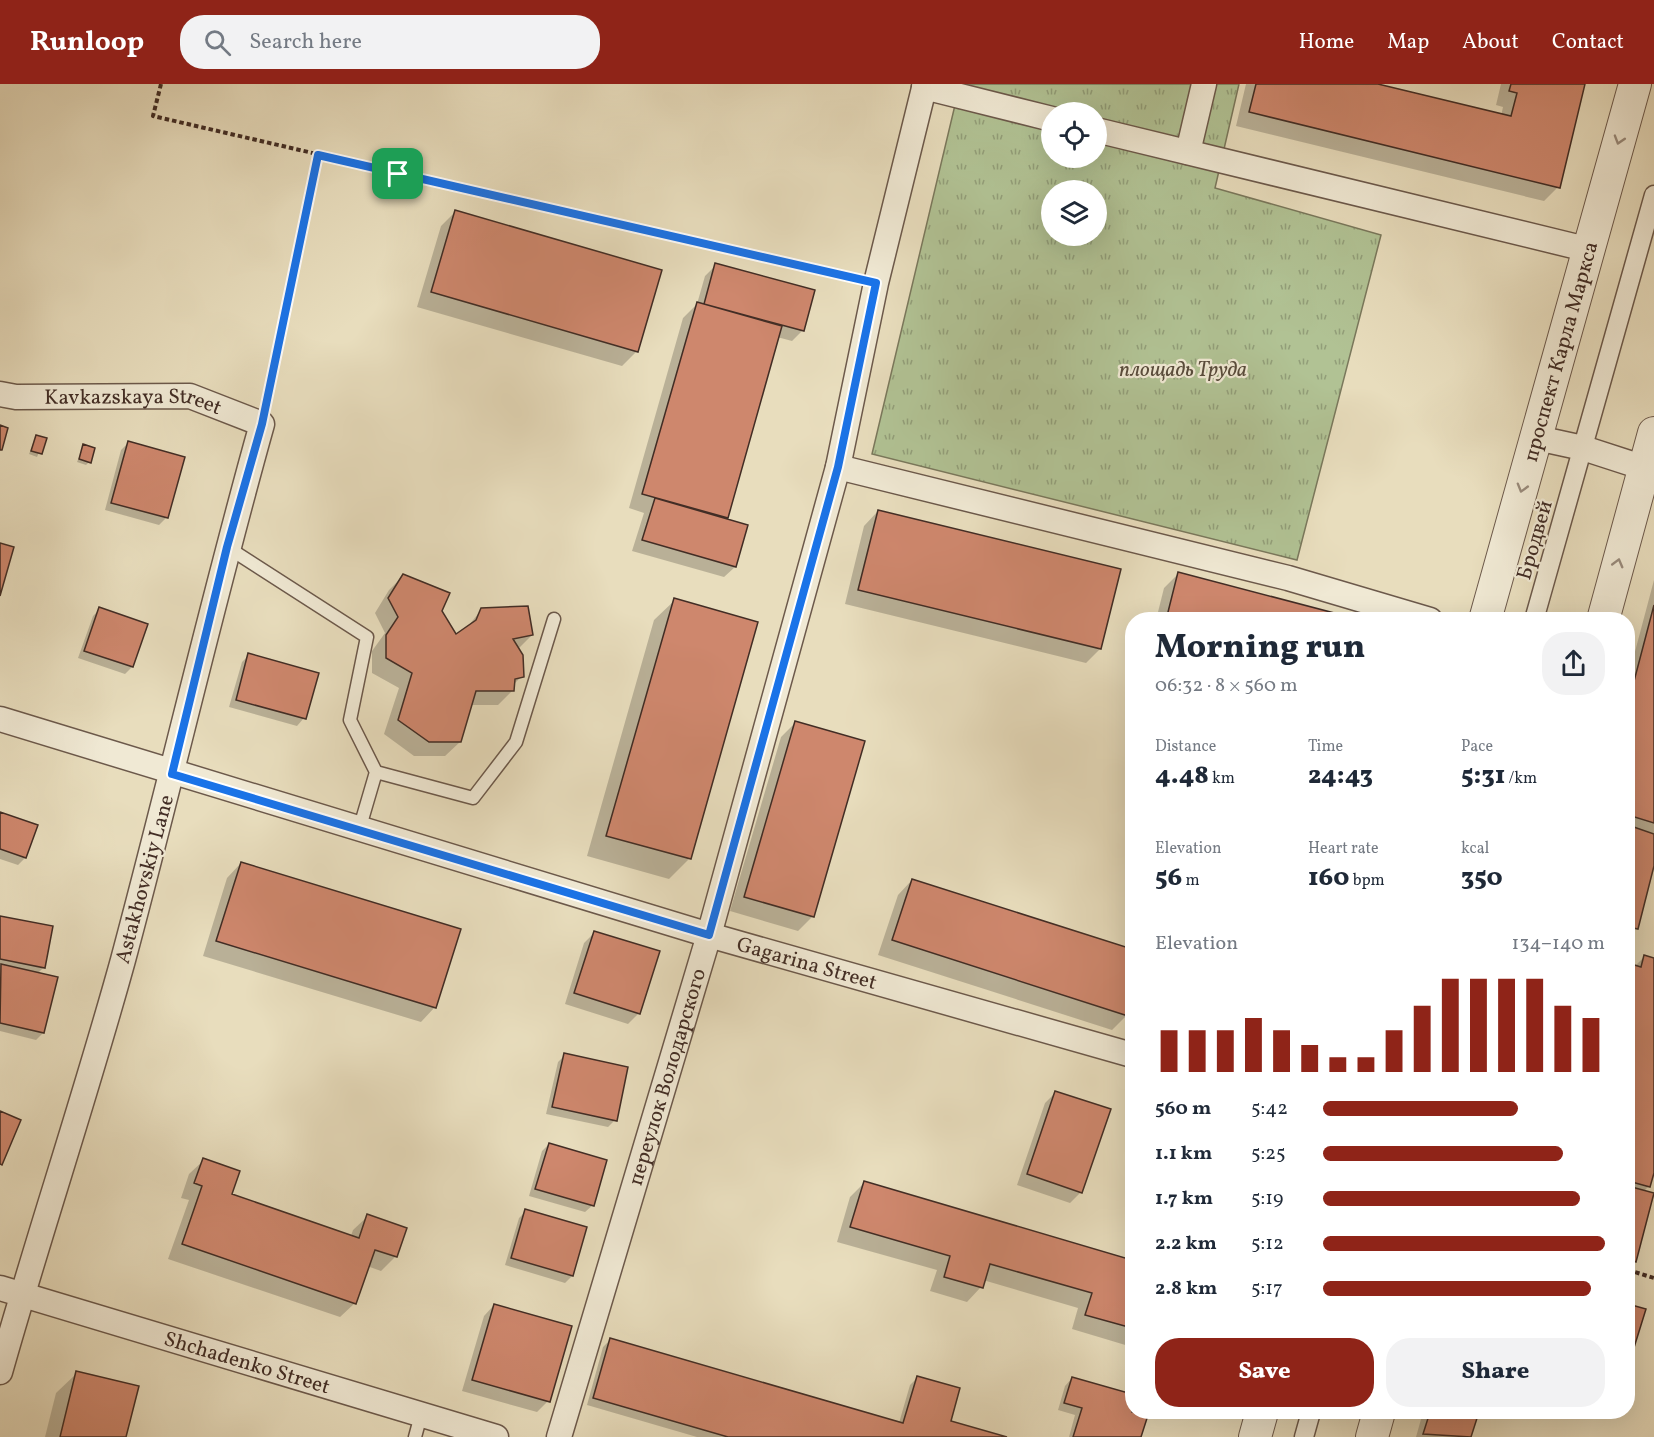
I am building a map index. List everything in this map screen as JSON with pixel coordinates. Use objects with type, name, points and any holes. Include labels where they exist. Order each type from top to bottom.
[{"type":"street","points":[[1188,152],[1204,84]]},
{"type":"street","name":"проспект Карла Маркса","points":[[1487,612],[1635,84]]},
{"type":"street","points":[[924,86],[1041,116]]},
{"type":"street","name":"переулок Володарского","points":[[559,1437],[709,935],[838,467],[876,283],[924,86]]},
{"type":"street","points":[[1107,133],[1590,250]]},
{"type":"street","name":"Бродвей","points":[[1536,612],[1654,195]]},
{"type":"street","name":"Kavkazskaya Street","points":[[0,394],[16,397],[190,396],[262,424]]},
{"type":"street","name":"Astakhovskiy Lane","points":[[0,1372],[11,1291],[122,963],[172,774],[227,547],[262,424]]},
{"type":"street","points":[[1605,612],[1649,469],[1654,433]]},
{"type":"street","points":[[1537,438],[1583,448],[1649,469]]},
{"type":"street","points":[[838,467],[1288,578],[1403,612]]},
{"type":"street","name":"Gagarina Street","points":[[0,719],[172,774],[709,935],[1125,1052]]},
{"type":"street","name":"Shchadenko Street","points":[[11,1291],[418,1426],[496,1437]]},
{"type":"street","points":[[1255,1437],[1260,1419]]},
{"type":"street","points":[[1304,1437],[1309,1419]]},
{"type":"street","points":[[1372,1437],[1377,1419]]},
{"type":"lane","points":[[227,547],[367,637],[350,720],[376,772],[359,830]]},
{"type":"lane","points":[[376,772],[473,798],[516,742],[554,619]]},
{"type":"path","points":[[161,84],[153,116],[876,283]]},
{"type":"path","points":[[262,424],[318,155]]},
{"type":"path","points":[[1635,1272],[1654,1278]]},
{"type":"green space","name":"площадь Труда","points":[[960,84],[1239,84],[1215,188],[1381,235],[1297,560],[872,454]]},
{"type":"building","points":[[1256,84],[1378,84],[1511,116],[1517,93],[1509,91],[1511,84],[1585,84],[1560,188],[1249,112]]},
{"type":"building","points":[[455,210],[662,270],[638,352],[431,292]]},
{"type":"building","points":[[715,263],[815,290],[804,331],[704,304]]},
{"type":"building","points":[[697,302],[782,326],[728,518],[642,494]]},
{"type":"building","points":[[0,425],[8,428],[2,450],[0,450]]},
{"type":"building","points":[[36,435],[47,438],[42,454],[31,451]]},
{"type":"building","points":[[128,441],[185,457],[168,518],[111,503]]},
{"type":"building","points":[[83,444],[95,448],[91,463],[79,459]]},
{"type":"building","points":[[655,498],[748,525],[736,567],[642,540]]},
{"type":"building","points":[[878,510],[1121,569],[1101,649],[858,590]]},
{"type":"building","points":[[0,543],[14,547],[0,596]]},
{"type":"building","points":[[1178,572],[1330,612],[1168,612]]},
{"type":"building","points":[[403,574],[450,593],[442,611],[456,634],[476,620],[481,608],[528,606],[533,635],[513,639],[523,655],[524,677],[515,679],[514,691],[476,691],[461,742],[429,742],[398,720],[412,673],[386,658],[386,635],[398,617],[388,598]]},
{"type":"building","points":[[674,598],[758,622],[691,859],[606,836]]},
{"type":"building","points":[[1654,605],[1654,823],[1635,817],[1635,677]]},
{"type":"building","points":[[99,607],[148,624],[133,667],[84,651]]},
{"type":"building","points":[[248,653],[319,673],[306,719],[236,700]]},
{"type":"building","points":[[795,721],[865,741],[814,917],[744,897]]},
{"type":"building","points":[[0,812],[38,825],[26,858],[0,849]]},
{"type":"building","points":[[1635,827],[1654,834],[1654,866],[1638,929],[1635,928]]},
{"type":"building","points":[[241,862],[461,929],[436,1008],[216,941]]},
{"type":"building","points":[[912,879],[1125,947],[1125,1015],[892,940]]},
{"type":"building","points":[[0,916],[53,926],[45,968],[0,959]]},
{"type":"building","points":[[594,931],[660,951],[640,1014],[574,993]]},
{"type":"building","points":[[1644,955],[1654,958],[1654,1173],[1650,1187],[1635,1183],[1635,965],[1641,967]]},
{"type":"building","points":[[1,964],[58,977],[44,1033],[0,1023]]},
{"type":"building","points":[[564,1053],[628,1067],[617,1121],[552,1107]]},
{"type":"building","points":[[1055,1091],[1111,1109],[1082,1193],[1027,1174]]},
{"type":"building","points":[[0,1111],[21,1120],[2,1165],[0,1164]]},
{"type":"building","points":[[549,1143],[607,1160],[594,1206],[535,1189]]},
{"type":"building","points":[[203,1158],[240,1171],[232,1194],[359,1238],[367,1214],[407,1228],[397,1257],[375,1250],[356,1304],[182,1244],[202,1186],[194,1183]]},
{"type":"building","points":[[864,1181],[1125,1258],[1125,1326],[1085,1315],[1092,1293],[990,1264],[983,1288],[944,1277],[950,1256],[850,1227]]},
{"type":"building","points":[[1635,1188],[1654,1193],[1635,1262]]},
{"type":"building","points":[[525,1209],[587,1227],[573,1276],[511,1258]]},
{"type":"building","points":[[494,1304],[572,1326],[550,1402],[472,1380]]},
{"type":"building","points":[[1635,1306],[1646,1309],[1635,1344]]},
{"type":"building","points":[[610,1338],[903,1423],[917,1376],[960,1388],[951,1421],[1007,1437],[728,1437],[593,1398]]},
{"type":"building","points":[[76,1371],[139,1386],[126,1437],[60,1437]]},
{"type":"building","points":[[1072,1377],[1125,1392],[1125,1419],[1147,1419],[1141,1437],[1073,1437],[1082,1408],[1064,1403]]},
{"type":"building","points":[[1428,1419],[1477,1419],[1471,1437],[1423,1434]]},
{"type":"route","points":[[318,155],[398,174],[876,283],[838,467],[709,935],[172,774],[227,547],[262,424],[318,155]]}]
